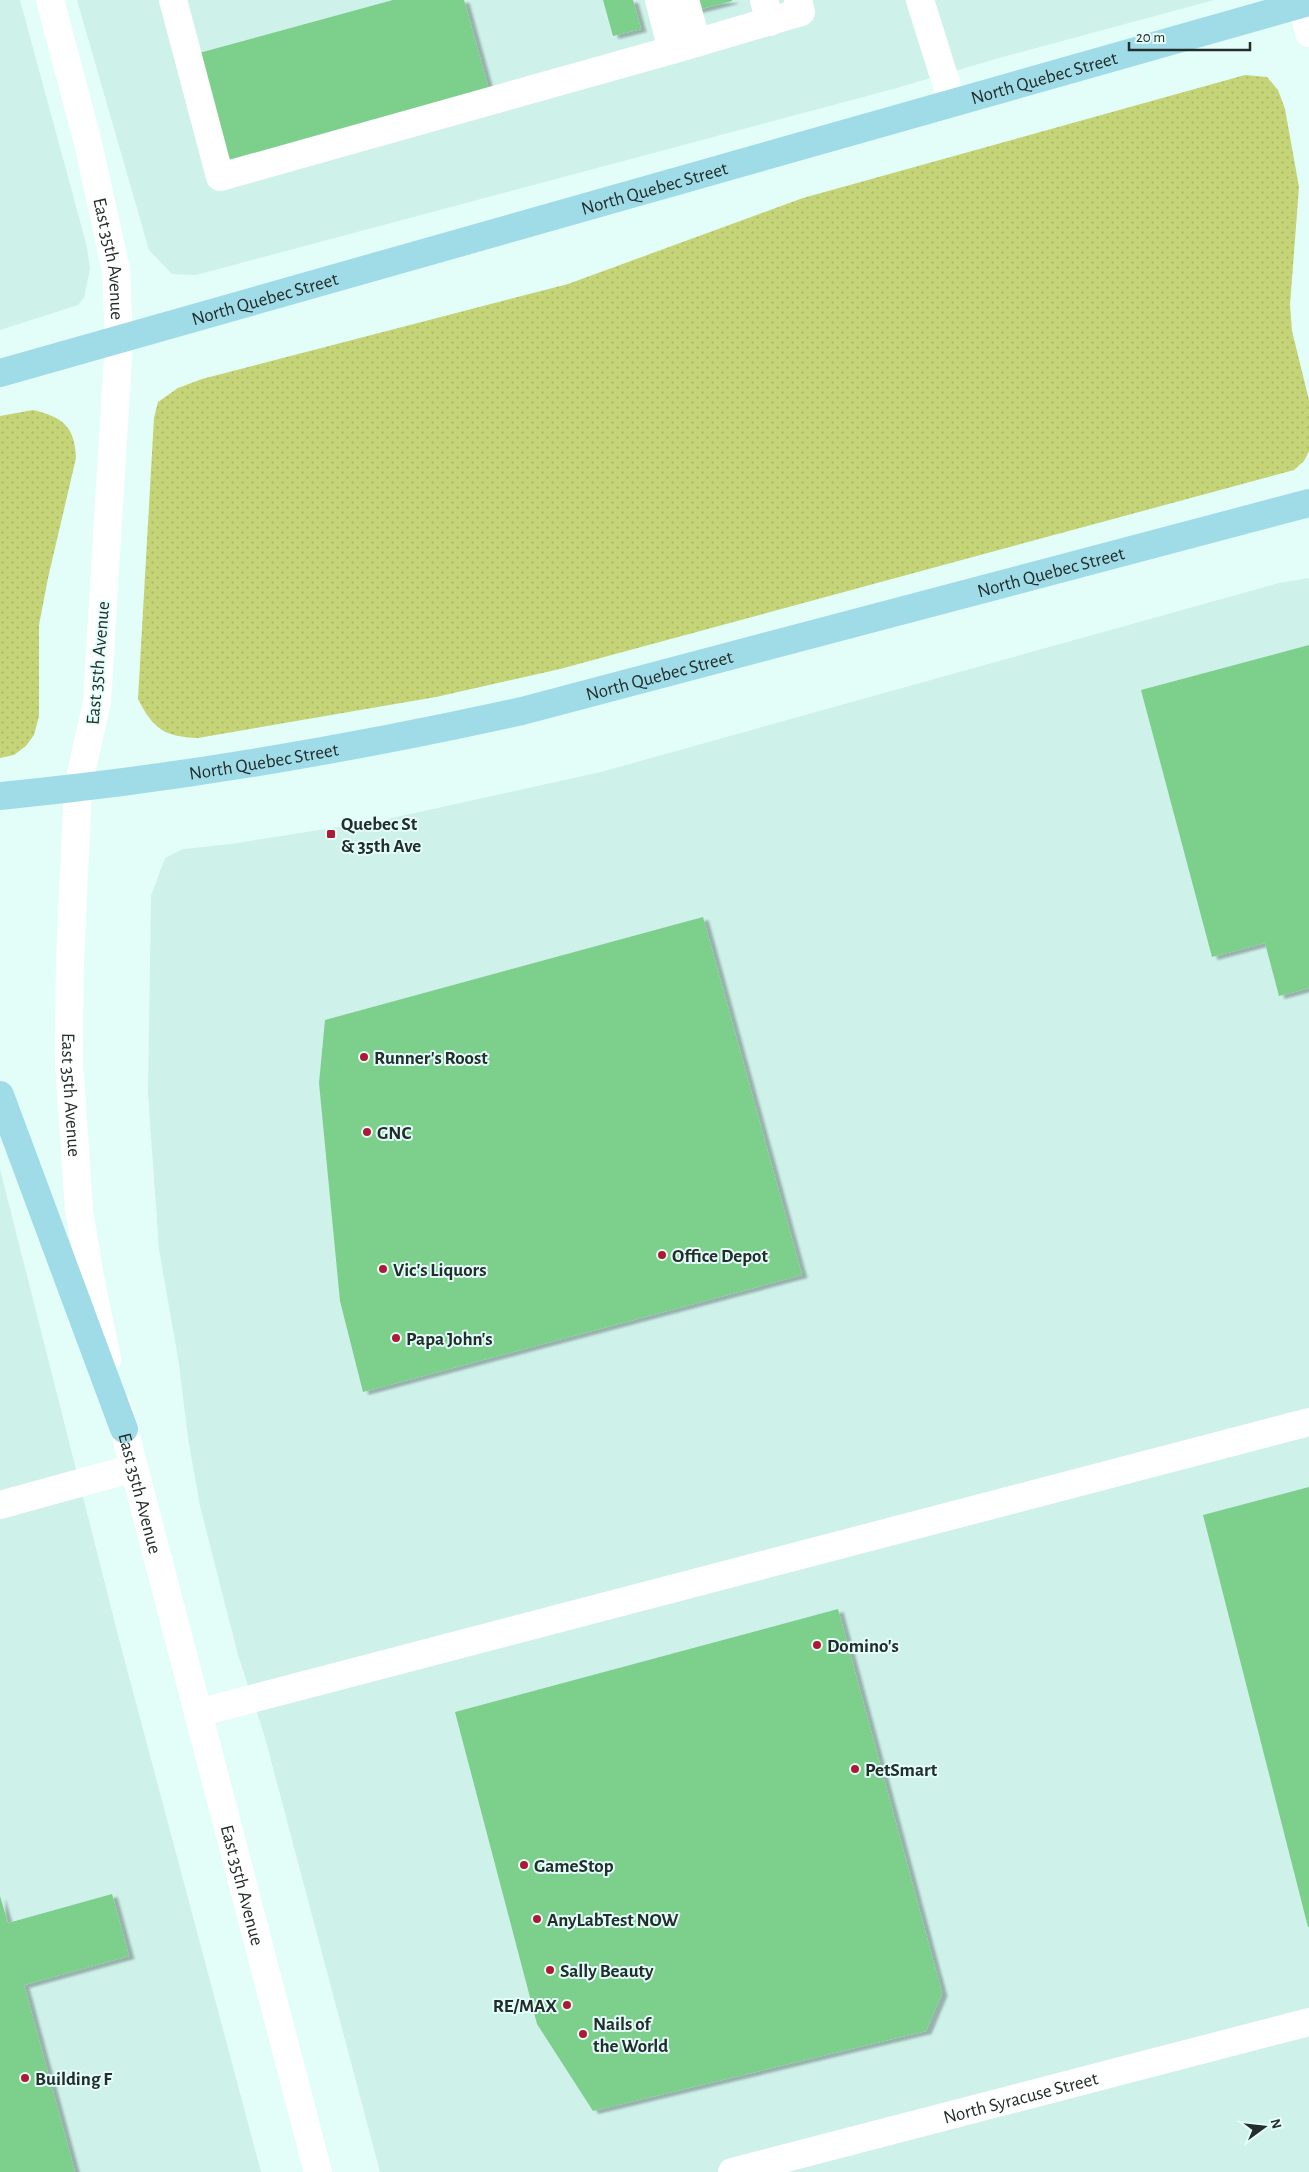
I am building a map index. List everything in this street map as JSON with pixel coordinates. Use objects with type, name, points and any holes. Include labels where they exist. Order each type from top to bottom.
[{"type":"main road","name":"North Quebec Street","points":[[0,372],[119,340],[199,315],[622,197],[1304,2]]},
{"type":"main road","name":"North Quebec Street","points":[[0,796],[291,757],[435,731],[522,712],[1309,503]]},
{"type":"main road","points":[[0,1094],[124,1429]]},
{"type":"street","name":"East 35th Avenue","points":[[50,0],[88,143],[116,270],[119,340],[97,702],[78,787],[70,959],[70,1062],[79,1210],[90,1277],[124,1429],[318,2172]]},
{"type":"street","points":[[173,0],[220,177],[590,72],[685,47],[767,11],[801,12],[798,0]]},
{"type":"street","points":[[658,0],[685,47]]},
{"type":"street","points":[[685,0],[685,47]]},
{"type":"street","points":[[920,0],[952,102]]},
{"type":"street","points":[[1304,2],[1309,33]]},
{"type":"street","points":[[198,1713],[1309,1422]]},
{"type":"street","points":[[0,1506],[134,1468]]},
{"type":"street","name":"North Syracuse Street","points":[[732,2172],[1309,2022]]},
{"type":"shaded area","points":[[0,0],[20,0],[87,247],[90,269],[84,298],[78,305],[0,330]]},
{"type":"shaded area","points":[[77,0],[1214,0],[999,58],[893,89],[196,275],[172,274],[149,250]]},
{"type":"shaded area","points":[[1309,578],[1309,2172],[380,2172],[264,1734],[238,1655],[200,1506],[188,1438],[179,1364],[159,1249],[148,1094],[151,896],[165,858],[183,849],[231,844],[383,820],[601,772],[1279,583]]},
{"type":"shaded area","points":[[0,1169],[120,1643],[261,2172],[0,2172]]},
{"type":"green space","points":[[1245,75],[1267,77],[1278,90],[1285,109],[1299,187],[1290,305],[1292,331],[1309,400],[1309,451],[1304,461],[1294,470],[560,669],[436,697],[198,738],[177,736],[161,729],[149,718],[138,699],[154,418],[158,402],[178,388],[202,379],[568,284],[803,198]]},
{"type":"green space","points":[[33,410],[52,416],[65,425],[73,438],[76,458],[39,625],[39,716],[34,735],[26,746],[14,755],[0,758],[0,416]]},
{"type":"building","points":[[393,0],[464,0],[491,97],[230,169],[199,53]]},
{"type":"building","points":[[603,0],[633,0],[641,29],[613,36]]},
{"type":"building","points":[[690,0],[732,0],[732,1],[693,11]]},
{"type":"building","points":[[1309,645],[1309,988],[1279,996],[1265,943],[1212,957],[1141,690]]},
{"type":"building","points":[[703,917],[802,1275],[363,1392],[340,1301],[319,1083],[325,1020]]},
{"type":"building","points":[[1309,1487],[1309,1927],[1308,1927],[1203,1515]]},
{"type":"building","points":[[838,1609],[942,1993],[926,2031],[593,2111],[537,2024],[455,1712]]},
{"type":"building","name":"Building F","points":[[112,1894],[129,1956],[24,1985],[75,2172],[0,2172],[0,1896],[8,1923]]},
{"type":"place","name":"Quebec St & 35th Ave","points":[[331,834]]},
{"type":"place","name":"Runner's Roost","points":[[364,1057]]},
{"type":"place","name":"GNC","points":[[367,1132]]},
{"type":"place","name":"Office Depot","points":[[662,1255]]},
{"type":"place","name":"Vic's Liquors","points":[[383,1269]]},
{"type":"place","name":"Papa John's","points":[[396,1338]]},
{"type":"place","name":"Domino's","points":[[817,1645]]},
{"type":"place","name":"PetSmart","points":[[855,1769]]},
{"type":"place","name":"GameStop","points":[[524,1865]]},
{"type":"place","name":"AnyLabTest NOW","points":[[537,1919]]},
{"type":"place","name":"Sally Beauty","points":[[550,1970]]},
{"type":"place","name":"RE/MAX","points":[[567,2005]]},
{"type":"place","name":"Nails of the World","points":[[583,2034]]},
{"type":"place","name":"Building F","points":[[25,2078]]}]
